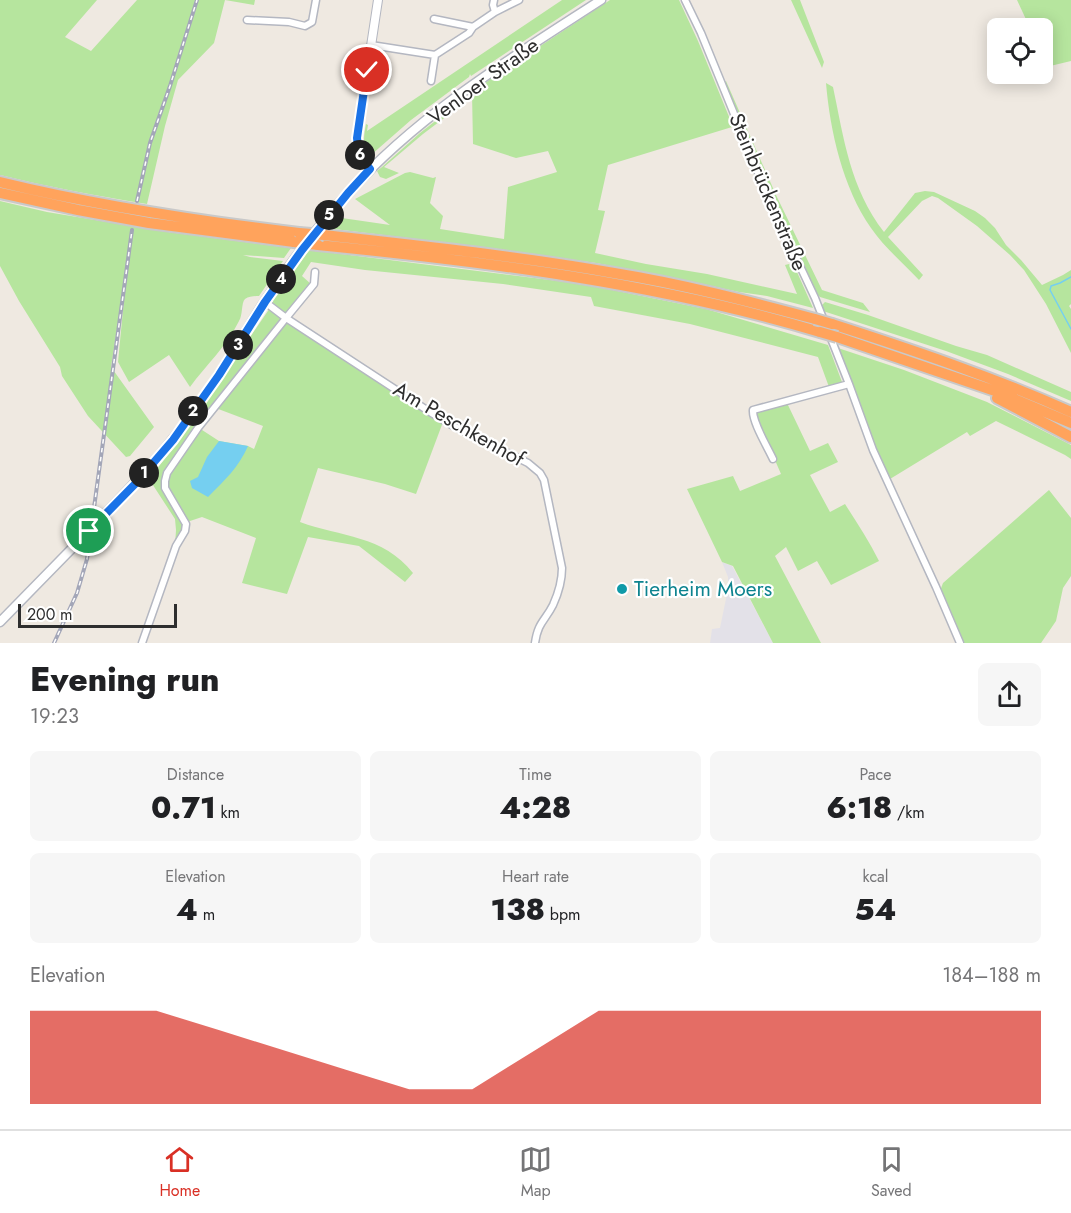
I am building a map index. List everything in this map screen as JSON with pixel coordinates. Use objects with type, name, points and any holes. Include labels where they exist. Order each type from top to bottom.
[{"type":"highway","points":[[0,182],[148,212],[296,237]]},
{"type":"highway","points":[[0,193],[139,221],[321,240],[614,283],[681,296],[773,318],[837,337],[998,392],[1071,423]]},
{"type":"highway","points":[[321,240],[480,253],[615,273],[693,288],[815,319],[923,353],[1071,412]]},
{"type":"highway","points":[[935,370],[1071,436]]},
{"type":"highway","points":[[1003,383],[1033,389],[1071,404]]},
{"type":"main road","name":"Venloer Straße","points":[[0,622],[136,483],[173,440],[223,369],[265,302],[319,228],[370,169],[413,131],[468,88],[601,0]]},
{"type":"street","points":[[247,20],[289,22],[305,26],[312,22],[316,0]]},
{"type":"street","points":[[370,169],[357,148],[357,138],[378,0]]},
{"type":"street","points":[[494,0],[495,12]]},
{"type":"street","points":[[371,45],[435,55],[469,33],[472,27],[506,3],[514,4],[519,0]]},
{"type":"street","name":"Steinbrückenstraße","points":[[685,0],[701,33],[770,202],[814,298],[873,450],[960,643]]},
{"type":"street","points":[[434,19],[472,27]]},
{"type":"street","points":[[431,81],[435,55]]},
{"type":"street","points":[[142,643],[176,546],[186,528],[186,524],[165,488],[167,473],[198,428],[314,284],[315,272]]},
{"type":"street","name":"Am Peschkenhof","points":[[265,302],[453,426],[528,463],[540,473],[544,480],[562,576],[553,605],[538,629],[535,643]]},
{"type":"street","points":[[773,459],[752,413],[754,409],[849,384]]},
{"type":"shaded area","points":[[722,562],[732,566],[773,643],[710,643],[712,629],[720,628],[728,589],[728,577]]},
{"type":"green space","points":[[0,0],[97,0],[65,37],[91,51],[137,0],[225,0],[214,43],[178,80],[147,204],[0,175]]},
{"type":"green space","points":[[225,0],[255,0],[254,5]]},
{"type":"green space","points":[[562,0],[586,0],[471,76],[470,74],[371,155],[368,154],[364,143],[366,124],[368,125],[367,131]]},
{"type":"green space","points":[[610,0],[679,0],[732,127],[608,165],[598,210],[605,211],[595,253],[797,294],[785,265],[793,263],[813,308],[767,296],[596,263],[326,228],[335,217],[390,225],[355,199],[410,172],[436,177],[430,203],[443,216],[440,229],[504,239],[508,187],[557,172],[548,151],[516,158],[473,144],[472,93]]},
{"type":"green space","points":[[791,0],[800,0],[824,62],[822,68]]},
{"type":"green space","points":[[1017,0],[1071,0],[1071,61],[1053,65],[1053,18],[1025,18]]},
{"type":"green space","points":[[726,81],[776,195],[822,290],[863,303],[870,312],[820,297],[817,294],[748,142],[749,139],[724,83]]},
{"type":"green space","points":[[826,83],[833,87],[845,144],[863,198],[884,232],[915,193],[934,192],[985,218],[1042,285],[1071,270],[1071,304],[1069,306],[1071,309],[1071,353],[1046,304],[1024,270],[977,226],[938,198],[932,196],[922,201],[888,237],[923,275],[919,280],[876,235],[861,212],[846,177],[835,139]]},
{"type":"green space","points":[[466,97],[468,100],[384,167],[399,173],[386,179],[380,177],[377,171]]},
{"type":"green space","points":[[0,201],[47,212],[168,232],[291,248],[284,258],[243,255],[283,261],[259,296],[245,299],[234,330],[190,387],[169,355],[129,382],[118,362],[128,258],[111,367],[154,427],[130,456],[126,457],[88,416],[62,376],[60,367],[0,266]]},
{"type":"green space","points":[[309,250],[583,284],[706,309],[828,345],[842,383],[829,387],[818,357],[690,324],[594,306],[591,297],[503,284],[365,270],[311,262],[302,276],[311,284],[284,314],[275,308],[273,300]]},
{"type":"green space","points":[[825,302],[987,355],[1071,392],[1071,401],[946,351],[823,311],[822,305]]},
{"type":"green space","points":[[270,308],[443,422],[416,494],[318,468],[300,522],[375,544],[388,551],[413,573],[405,582],[359,546],[308,537],[287,594],[242,583],[256,538],[202,517],[187,522],[175,545],[175,519],[149,479],[177,443]],"holes":[[[213,407],[263,426],[254,449],[219,441],[199,428]]]},
{"type":"green space","points":[[838,348],[904,370],[987,402],[1071,445],[1071,459],[996,421],[970,436],[967,432],[890,479]]},
{"type":"green space","points":[[787,403],[810,451],[828,443],[838,462],[810,475],[830,512],[845,504],[879,561],[831,585],[817,561],[798,571],[786,547],[775,556],[821,643],[773,643],[733,566],[722,562],[687,489],[733,476],[740,491],[781,474],[755,412]]},
{"type":"green space","points":[[1049,490],[1071,518],[1071,576],[1063,588],[1056,621],[1041,643],[963,643],[940,591],[943,583]]},
{"type":"water","points":[[219,441],[248,446],[236,467],[208,497],[192,488],[190,481],[198,477],[207,457]]},
{"type":"waterway","points":[[1071,277],[1051,286],[1050,290],[1071,329]]},
{"type":"railway","points":[[137,201],[150,143],[197,0]]},
{"type":"railway","points":[[54,643],[77,593],[87,559],[132,230]]},
{"type":"place","name":"Tierheim Moers","points":[[622,589]]},
{"type":"route","points":[[89,531],[136,483],[173,440],[302,250],[370,169],[357,148],[367,70]]}]
